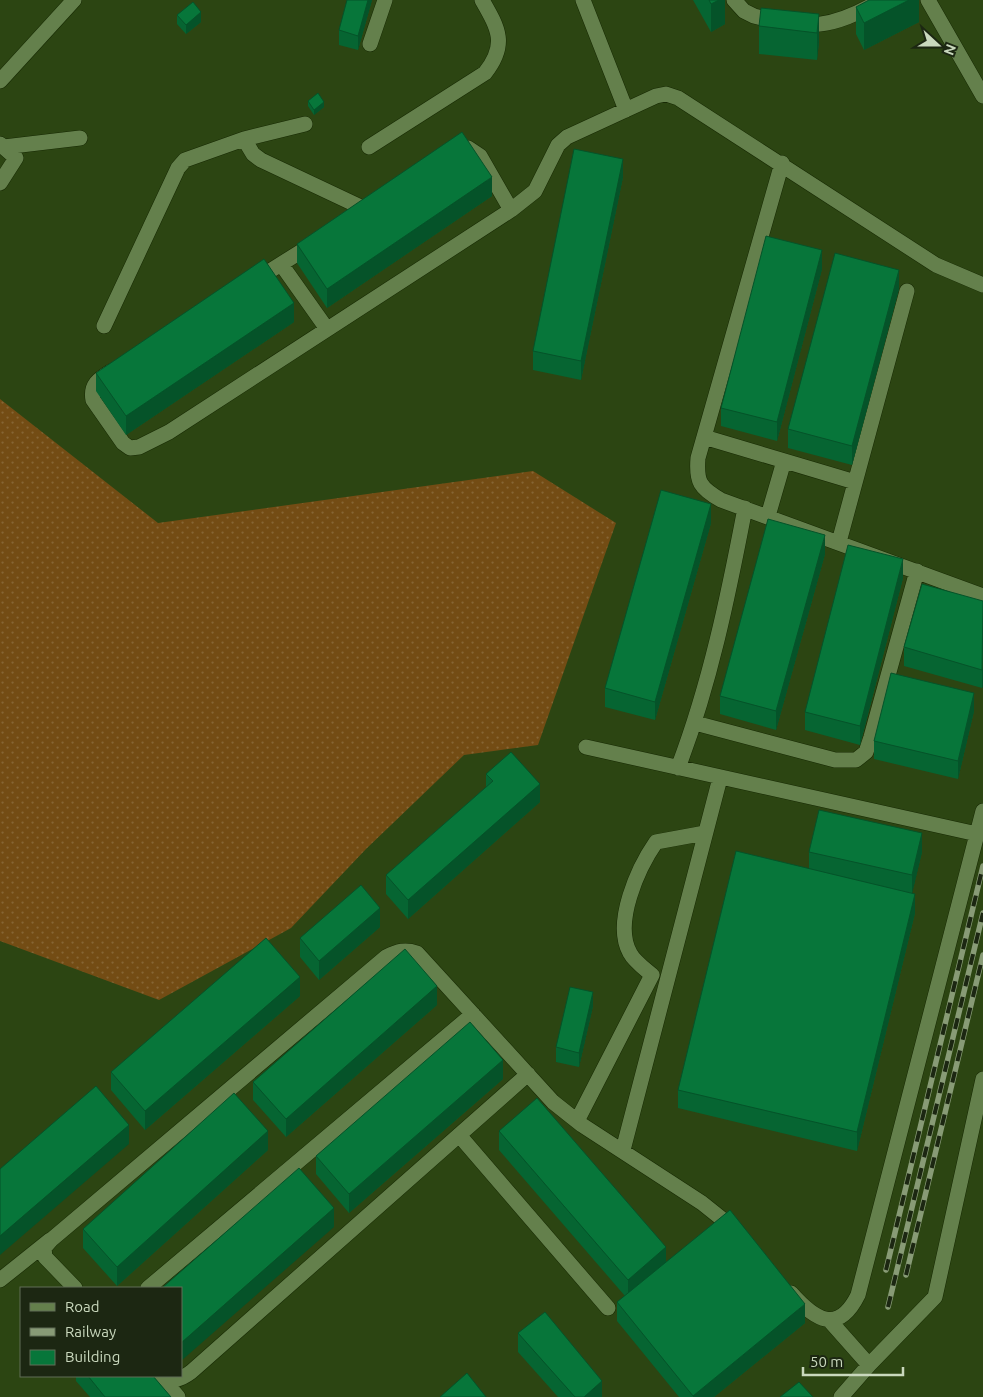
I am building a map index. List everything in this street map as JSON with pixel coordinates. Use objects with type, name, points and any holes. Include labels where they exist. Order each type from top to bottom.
[{"type":"lane","points":[[0,81],[74,0]]},
{"type":"lane","points":[[370,44],[385,0]]},
{"type":"lane","points":[[369,147],[485,73],[491,66],[496,58],[499,40],[495,25],[482,0]]},
{"type":"lane","points":[[582,0],[626,110]]},
{"type":"lane","points":[[734,0],[744,11],[754,16],[769,20],[820,26],[846,20],[882,0]]},
{"type":"lane","points":[[928,0],[983,96]]},
{"type":"lane","points":[[124,363],[99,379],[91,392],[93,400],[123,443],[130,448],[139,447],[169,432],[511,210],[535,191],[558,145],[567,137],[656,96],[666,94],[678,98],[782,163],[936,265],[983,285]]},
{"type":"lane","points":[[104,326],[178,168],[185,160],[244,139],[305,124]]},
{"type":"lane","points":[[2,146],[80,138]]},
{"type":"lane","points":[[244,139],[253,154],[261,160],[367,210]]},
{"type":"lane","points":[[0,183],[16,158],[2,146]]},
{"type":"lane","points":[[446,160],[461,150],[468,148],[474,151],[480,156],[511,210]]},
{"type":"lane","points":[[782,163],[704,437],[696,474],[701,486],[721,500],[983,596]]},
{"type":"lane","points":[[351,220],[383,200]]},
{"type":"lane","points":[[239,290],[328,234]]},
{"type":"lane","points":[[281,264],[327,329]]},
{"type":"lane","points":[[839,542],[907,291]]},
{"type":"lane","points":[[704,437],[855,482]]},
{"type":"lane","points":[[768,516],[784,461]]},
{"type":"lane","points":[[678,768],[695,723],[726,606],[745,508]]},
{"type":"lane","points":[[695,723],[835,760],[856,760],[866,752],[871,737],[916,571]]},
{"type":"lane","points":[[586,747],[977,834]]},
{"type":"lane","points":[[623,1150],[720,778]]},
{"type":"lane","points":[[830,1320],[842,1318],[851,1308],[858,1295],[983,811]]},
{"type":"lane","points":[[577,1121],[652,975],[630,955],[625,942],[629,896],[642,862],[656,842],[705,832]]},
{"type":"lane","points":[[0,1280],[51,1240],[386,958],[398,951],[409,950],[417,953],[553,1102],[577,1121],[702,1202],[731,1225],[747,1241]]},
{"type":"lane","points":[[149,1287],[473,1014]]},
{"type":"lane","points":[[162,1377],[169,1380],[179,1380],[191,1372],[528,1074]]},
{"type":"lane","points":[[841,1397],[869,1365],[935,1297],[983,1078]]},
{"type":"lane","points":[[459,1135],[608,1308]]},
{"type":"lane","points":[[51,1240],[44,1248],[45,1256],[74,1287]]},
{"type":"lane","points":[[782,1282],[793,1295],[816,1314],[830,1320],[869,1365]]},
{"type":"lane","points":[[161,1377],[178,1397]]},
{"type":"shaded area","points":[[0,399],[158,523],[533,471],[616,523],[538,745],[464,755],[366,849],[291,928],[159,1000],[0,941]]},
{"type":"building","points":[[347,0],[368,0],[358,36],[339,30]]},
{"type":"building","points":[[709,0],[719,0],[711,4]]},
{"type":"building","points":[[869,0],[909,0],[864,23],[856,7]]},
{"type":"building","points":[[193,2],[201,12],[186,25],[177,15]]},
{"type":"building","points":[[761,8],[819,14],[817,33],[759,26]]},
{"type":"building","points":[[318,93],[324,102],[314,110],[308,101]]},
{"type":"building","points":[[462,132],[492,177],[327,289],[297,244]]},
{"type":"building","points":[[574,149],[623,159],[581,361],[533,351]]},
{"type":"building","points":[[766,236],[822,250],[777,422],[721,408]]},
{"type":"building","points":[[835,253],[899,270],[852,446],[788,429]]},
{"type":"building","points":[[264,259],[294,303],[126,416],[96,373]]},
{"type":"building","points":[[661,490],[711,504],[655,702],[605,688]]},
{"type":"building","points":[[768,519],[825,535],[776,711],[720,696]]},
{"type":"building","points":[[848,545],[903,559],[860,726],[805,712]]},
{"type":"building","points":[[922,584],[983,601],[982,670],[904,647]]},
{"type":"building","points":[[891,673],[974,693],[958,761],[874,741]]},
{"type":"building","points":[[511,752],[540,784],[408,900],[386,875],[493,781],[486,774]]},
{"type":"building","points":[[819,810],[922,833],[912,875],[809,852]]},
{"type":"building","points":[[736,851],[915,894],[857,1132],[678,1090]]},
{"type":"building","points":[[361,885],[380,908],[319,961],[300,938]]},
{"type":"building","points":[[266,938],[300,977],[145,1111],[111,1072]]},
{"type":"building","points":[[405,949],[437,986],[286,1119],[253,1082]]},
{"type":"building","points":[[570,987],[593,992],[579,1053],[556,1047]]},
{"type":"building","points":[[470,1022],[503,1060],[349,1194],[316,1156]]},
{"type":"building","points":[[96,1086],[129,1125],[0,1236],[0,1169]]},
{"type":"building","points":[[234,1093],[268,1131],[117,1267],[83,1229]]},
{"type":"building","points":[[537,1098],[666,1247],[628,1280],[499,1131]]},
{"type":"building","points":[[299,1168],[334,1208],[182,1342],[182,1287],[163,1287]]},
{"type":"building","points":[[730,1210],[805,1304],[693,1396],[617,1302]]},
{"type":"building","points":[[545,1312],[602,1381],[584,1397],[575,1397],[518,1333]]},
{"type":"building","points":[[467,1373],[486,1397],[440,1397]]},
{"type":"building","points":[[89,1377],[154,1377],[171,1397],[105,1397]]},
{"type":"building","points":[[799,1382],[813,1397],[780,1397]]},
{"type":"railway","points":[[886,1270],[983,866]]},
{"type":"railway","points":[[888,1307],[983,913]]},
{"type":"railway","points":[[906,1275],[983,955]]}]
